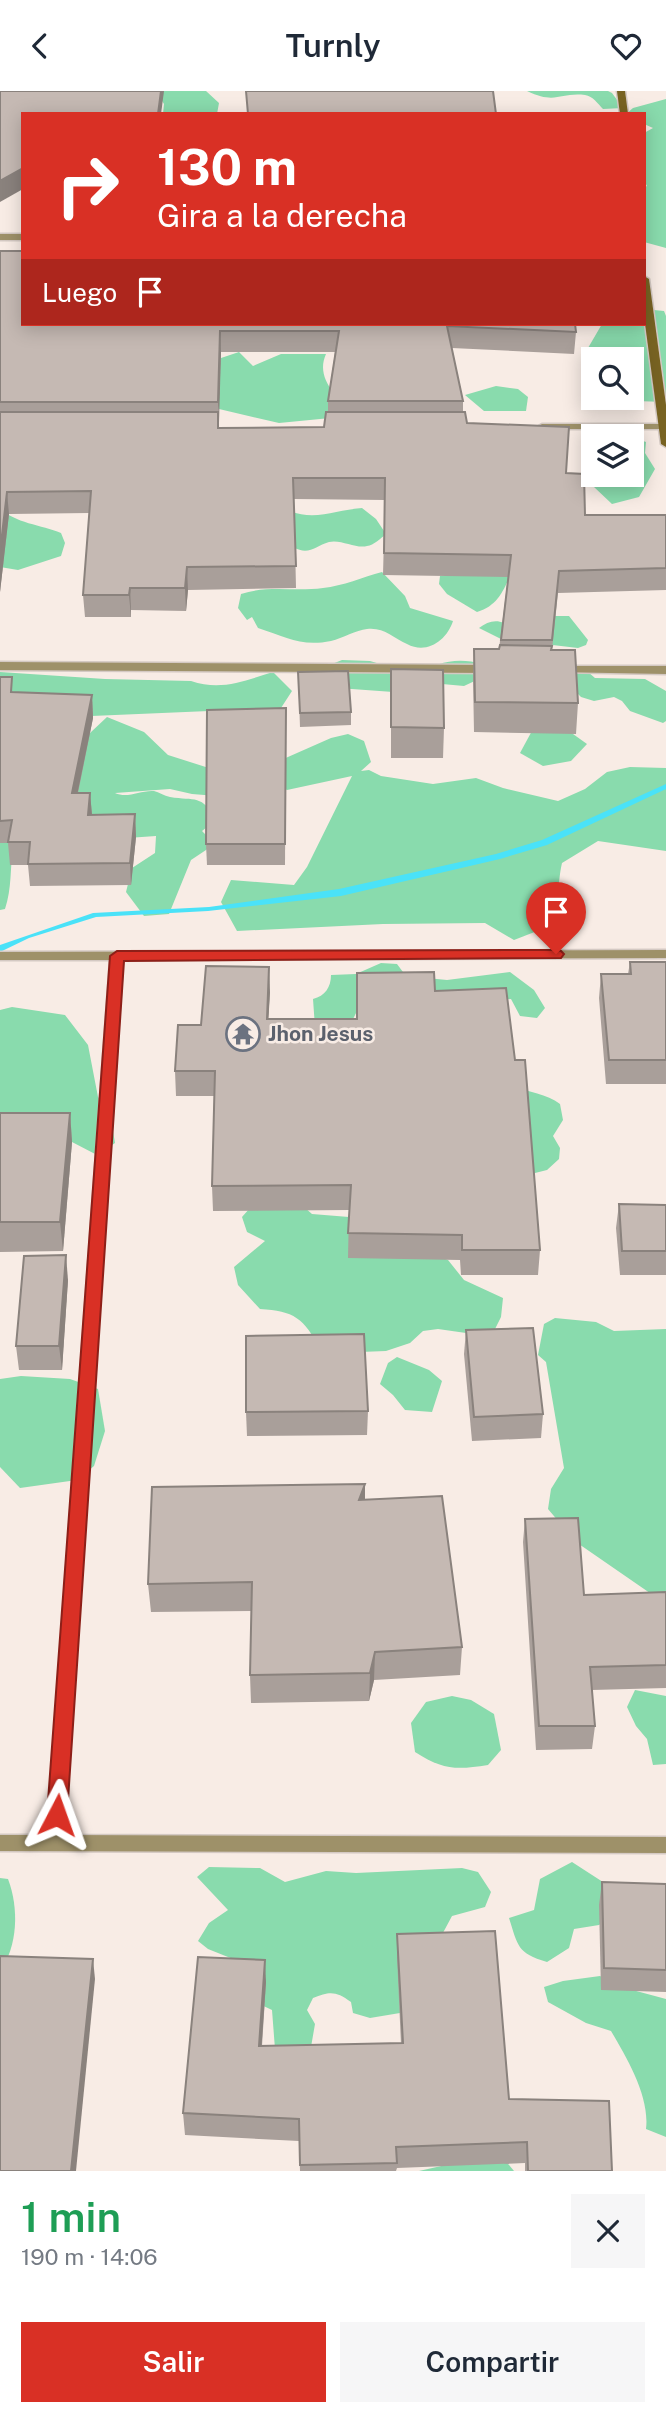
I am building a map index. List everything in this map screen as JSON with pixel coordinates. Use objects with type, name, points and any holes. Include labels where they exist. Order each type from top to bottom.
[{"type":"main road","points":[[621,91],[624,112]]},
{"type":"main road","points":[[646,295],[666,444]]},
{"type":"street","points":[[0,237],[21,237]]},
{"type":"street","points":[[525,427],[663,427]]},
{"type":"street","points":[[0,666],[499,669]]},
{"type":"street","points":[[541,670],[666,670]]},
{"type":"street","points":[[0,956],[666,954]]},
{"type":"street","points":[[55,1843],[117,956]]},
{"type":"street","points":[[0,1843],[666,1845]]},
{"type":"green space","points":[[129,91],[206,91],[219,103],[217,112],[163,112],[164,104],[159,96]]},
{"type":"green space","points":[[527,91],[608,91],[623,108],[603,109],[585,95],[552,98]]},
{"type":"green space","points":[[666,99],[666,248],[646,243],[646,132],[653,128],[646,125],[646,112],[628,112],[633,108]]},
{"type":"green space","points":[[646,309],[664,311],[666,402],[644,401],[644,347],[589,347],[601,326],[646,326]]},
{"type":"green space","points":[[239,352],[253,366],[281,354],[326,354],[323,363],[325,379],[351,416],[279,423],[219,409],[214,394],[221,358]]},
{"type":"green space","points":[[496,386],[518,389],[528,397],[526,411],[484,411],[465,395]]},
{"type":"green space","points":[[644,441],[646,442],[645,453],[655,469],[639,497],[612,504],[594,487],[644,487]]},
{"type":"green space","points":[[0,508],[20,520],[61,533],[65,543],[61,556],[18,570],[0,567]]},
{"type":"green space","points":[[362,508],[376,519],[386,534],[375,543],[363,547],[334,541],[303,551],[293,547],[290,511],[317,515]]},
{"type":"green space","points":[[382,572],[405,596],[410,608],[453,621],[441,640],[429,647],[414,647],[383,631],[367,629],[331,641],[302,642],[258,628],[252,617],[247,620],[238,608],[241,594],[251,591],[330,587]]},
{"type":"green space","points":[[440,576],[510,576],[498,599],[477,612],[447,594],[439,584]]},
{"type":"green space","points":[[546,616],[569,616],[588,640],[586,645],[578,648],[501,639],[479,628],[491,622],[504,623]]},
{"type":"green space","points":[[342,660],[370,661],[417,675],[433,666],[448,662],[483,664],[479,679],[464,686],[442,684],[407,693],[338,688],[327,666]]},
{"type":"green space","points":[[581,666],[595,678],[645,679],[666,691],[666,721],[663,723],[630,711],[622,701],[614,697],[594,701],[581,697],[573,689],[567,667]]},
{"type":"green space","points":[[0,672],[191,681],[222,685],[273,672],[292,691],[281,708],[68,717],[0,694]]},
{"type":"green space","points":[[107,717],[144,732],[168,755],[234,776],[229,797],[170,789],[115,793],[125,795],[154,791],[202,802],[216,820],[202,831],[215,844],[191,860],[169,914],[144,916],[126,892],[132,868],[155,853],[156,836],[13,846],[7,901],[5,909],[0,910],[0,774],[90,733]]},
{"type":"green space","points":[[533,729],[566,729],[587,744],[571,761],[543,766],[520,753]]},
{"type":"green space","points":[[348,734],[364,741],[371,762],[361,771],[369,770],[381,776],[433,784],[476,778],[503,788],[558,801],[585,789],[607,772],[630,767],[666,768],[666,851],[598,841],[562,863],[555,911],[550,926],[514,940],[485,923],[383,924],[237,931],[221,902],[231,880],[294,885],[307,867],[352,776],[287,790],[266,778],[263,768],[331,738]]},
{"type":"green space","points":[[381,963],[397,964],[406,976],[447,980],[510,972],[534,990],[545,1008],[537,1018],[520,1016],[511,999],[358,1009],[350,1025],[315,1027],[313,999],[326,990],[331,975],[356,974]]},
{"type":"green space","points":[[12,1007],[65,1015],[88,1045],[98,1097],[110,1113],[115,1143],[97,1155],[72,1142],[0,1142],[0,1010]]},
{"type":"green space","points":[[513,1086],[543,1095],[560,1104],[563,1120],[553,1136],[560,1148],[559,1159],[547,1170],[531,1174]]},
{"type":"green space","points":[[259,1198],[296,1200],[312,1214],[349,1217],[448,1260],[464,1280],[503,1298],[501,1317],[494,1331],[473,1334],[438,1329],[423,1331],[410,1343],[386,1351],[320,1349],[309,1330],[297,1318],[290,1314],[260,1309],[238,1285],[234,1267],[265,1241],[247,1232],[242,1217]]},
{"type":"green space","points":[[555,1318],[596,1322],[614,1331],[666,1329],[666,1607],[660,1600],[576,1542],[548,1509],[551,1489],[564,1468],[546,1362],[538,1355],[544,1324]]},
{"type":"green space","points":[[397,1357],[429,1370],[442,1381],[432,1412],[405,1410],[380,1384],[388,1363]]},
{"type":"green space","points":[[21,1376],[70,1379],[98,1389],[105,1431],[94,1466],[77,1480],[20,1488],[0,1467],[0,1379]]},
{"type":"green space","points":[[635,1690],[666,1696],[666,1764],[653,1765],[647,1739],[636,1726],[627,1707]]},
{"type":"green space","points":[[452,1696],[471,1700],[494,1714],[501,1750],[488,1765],[450,1767],[415,1752],[411,1723],[426,1702]]},
{"type":"green space","points":[[572,1862],[606,1884],[610,1917],[599,1925],[574,1929],[569,1948],[547,1962],[524,1952],[509,1918],[534,1910],[540,1879]]},
{"type":"green space","points":[[209,1867],[260,1868],[285,1882],[326,1871],[356,1873],[462,1868],[478,1872],[491,1892],[485,1907],[452,1916],[400,2013],[370,2018],[353,2013],[351,2002],[337,1994],[329,1993],[313,1998],[307,2010],[315,2024],[307,2070],[275,2049],[272,2010],[253,2001],[233,1959],[208,1949],[198,1941],[209,1923],[228,1910],[197,1877]]},
{"type":"green space","points":[[0,1878],[8,1879],[12,1890],[15,1927],[10,1950],[0,1971]]},
{"type":"green space","points":[[600,1976],[625,1988],[666,1999],[666,2137],[646,2129],[641,2091],[611,2031],[586,2023],[548,2002],[544,1987],[563,1981]]},
{"type":"green space","points":[[499,2153],[514,2171],[419,2171]]},
{"type":"water","points":[[666,784],[666,789],[547,845],[500,859],[341,896],[208,911],[96,917],[29,938],[0,952],[0,945],[93,913],[209,907],[339,889],[496,854],[542,840]]},
{"type":"building","points":[[0,91],[161,91],[158,112],[21,112],[21,169],[0,181]]},
{"type":"building","points":[[246,91],[493,91],[496,112],[248,112]]},
{"type":"building","points":[[0,251],[21,251],[21,326],[447,326],[463,401],[328,401],[339,331],[220,331],[218,402],[0,402]]},
{"type":"building","points":[[447,326],[575,326],[576,332]]},
{"type":"building","points":[[0,412],[218,412],[218,428],[324,427],[326,412],[465,412],[467,423],[569,427],[566,473],[581,474],[585,515],[666,515],[666,568],[559,571],[552,640],[501,640],[511,555],[384,553],[385,478],[293,478],[296,566],[187,567],[185,588],[130,588],[129,595],[83,595],[91,491],[7,492],[0,552]]},
{"type":"building","points":[[500,645],[552,646],[551,650],[575,650],[578,703],[475,702],[474,649],[499,649]]},
{"type":"building","points":[[391,669],[443,670],[444,728],[391,727]]},
{"type":"building","points":[[348,671],[351,712],[300,713],[298,672]]},
{"type":"building","points":[[0,677],[12,677],[11,692],[92,695],[72,793],[90,793],[88,815],[135,814],[130,863],[28,864],[30,842],[8,842],[12,820],[0,821]]},
{"type":"building","points":[[286,708],[285,844],[206,844],[207,710]]},
{"type":"building","points":[[630,962],[666,962],[666,1060],[609,1060],[601,974],[631,974]]},
{"type":"building","points":[[206,966],[269,967],[267,1019],[357,1019],[357,973],[434,972],[435,991],[506,988],[515,1060],[525,1060],[540,1250],[462,1250],[462,1235],[348,1233],[351,1185],[212,1186],[215,1071],[175,1071],[178,1025],[201,1025]]},
{"type":"building","points":[[0,1113],[70,1113],[60,1222],[0,1222]]},
{"type":"building","points":[[619,1204],[666,1205],[666,1251],[622,1251]]},
{"type":"building","points":[[66,1255],[59,1346],[16,1346],[24,1256]]},
{"type":"building","points":[[533,1328],[543,1414],[474,1417],[466,1330]]},
{"type":"building","points":[[364,1334],[368,1411],[246,1412],[246,1336]]},
{"type":"building","points":[[365,1484],[359,1500],[442,1496],[462,1647],[375,1652],[370,1673],[250,1675],[252,1582],[148,1584],[152,1487]]},
{"type":"building","points":[[578,1518],[584,1595],[666,1592],[666,1665],[590,1667],[595,1726],[539,1726],[525,1519]]},
{"type":"building","points":[[602,1882],[666,1884],[666,1970],[604,1968]]},
{"type":"building","points":[[495,1931],[509,2099],[609,2101],[612,2171],[528,2171],[527,2142],[396,2147],[397,2163],[300,2165],[299,2119],[183,2113],[198,1957],[265,1960],[259,2046],[403,2043],[397,1934]]},
{"type":"building","points":[[0,1956],[93,1959],[71,2171],[0,2171]]},
{"type":"place","name":"Jhon Jesus","points":[[243,1034]]},
{"type":"route","points":[[57,1815],[117,956],[556,954]]}]
